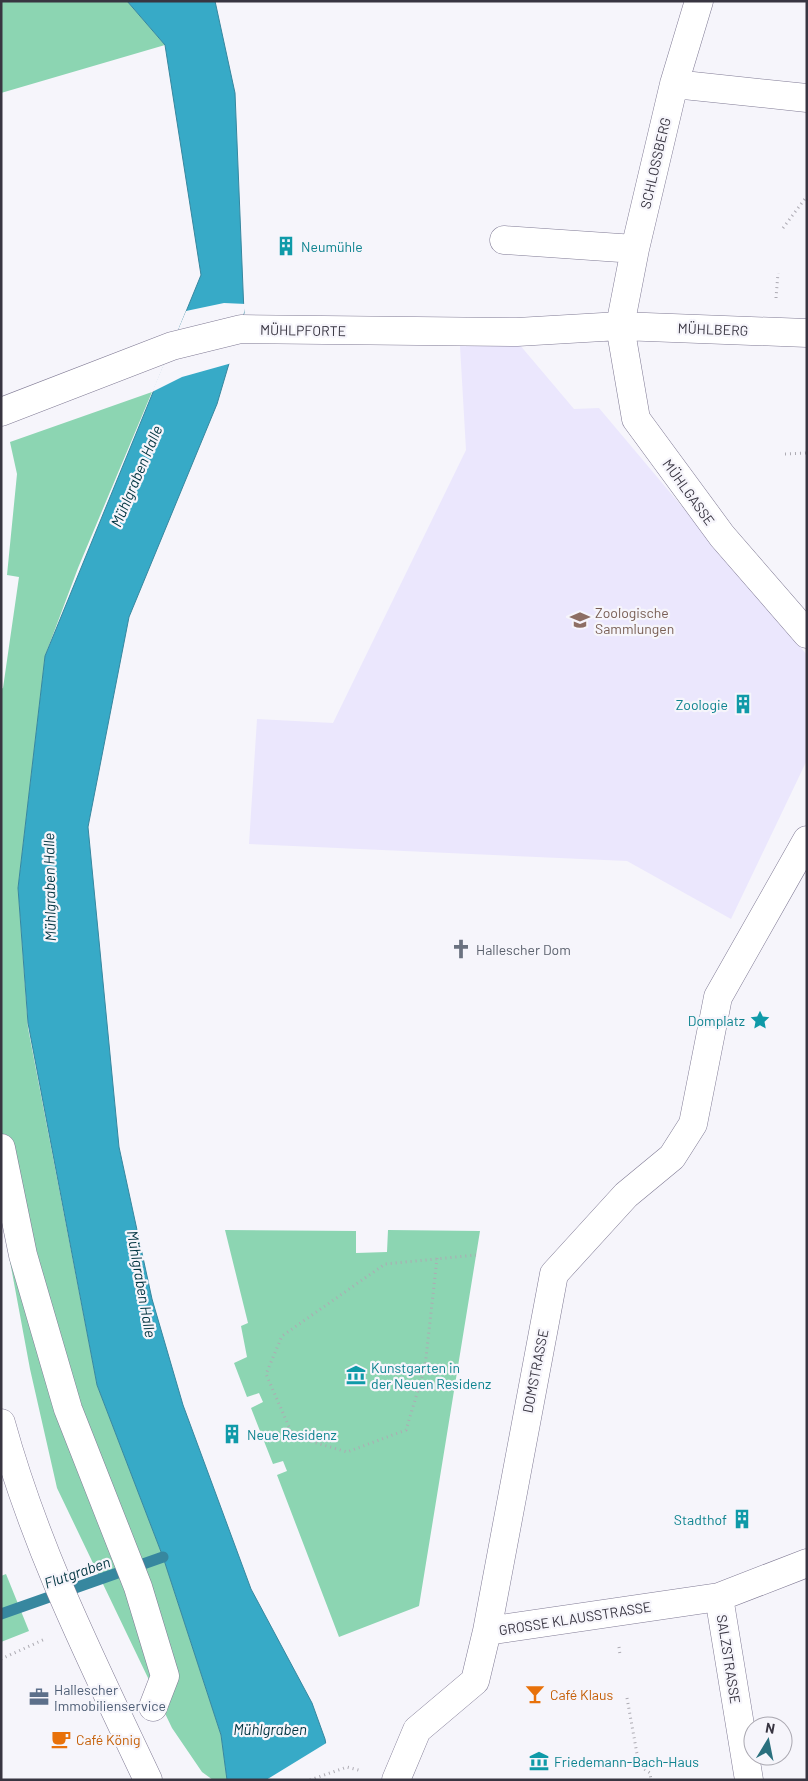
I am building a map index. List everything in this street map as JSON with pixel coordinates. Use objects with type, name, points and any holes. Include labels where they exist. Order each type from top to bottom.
[{"type":"street","name":"SCHLOSSBERG","points":[[620,326],[635,249],[674,84],[699,1]]},
{"type":"street","points":[[674,84],[807,98]]},
{"type":"street","points":[[504,240],[635,249]]},
{"type":"street","name":"MÜHLPFORTE","points":[[1,412],[172,346],[240,329],[517,332],[620,326]]},
{"type":"street","name":"MÜHLBERG","points":[[620,326],[807,333]]},
{"type":"street","name":"MÜHLGASSE","points":[[620,326],[636,419],[722,536],[807,634]]},
{"type":"street","name":"DOMSTRASSE","points":[[487,1631],[554,1274],[626,1195],[672,1156],[693,1124],[718,997],[807,840]]},
{"type":"street","points":[[1,1148],[23,1255],[68,1409],[138,1587],[165,1676],[153,1708]]},
{"type":"street","points":[[1,1423],[18,1483],[47,1562],[148,1780]]},
{"type":"street","name":"GROSSE KLAUSSTRASSE","points":[[396,1780],[417,1730],[475,1681],[487,1631],[719,1596],[807,1563]]},
{"type":"street","name":"SALZSTRASSE","points":[[719,1596],[749,1780]]},
{"type":"path","points":[[783,228],[807,196]]},
{"type":"path","points":[[785,454],[807,453]]},
{"type":"path","points":[[437,1258],[425,1367],[406,1430],[347,1452],[293,1436],[266,1374],[282,1336],[385,1264],[437,1258],[476,1255]]},
{"type":"path","points":[[1,1660],[76,1626]]},
{"type":"path","points":[[628,1698],[639,1765],[650,1773],[651,1780]]},
{"type":"path","points":[[310,1780],[347,1767]]},
{"type":"shaded area","name":"Zoologische Sammlungen","points":[[519,344],[574,409],[599,408],[807,655],[807,760],[731,919],[627,861],[249,844],[257,719],[333,723],[466,450],[460,346]]},
{"type":"green space","points":[[1,1],[127,1],[165,45],[1,93]]},
{"type":"green space","points":[[152,392],[78,568],[45,656],[18,888],[28,1028],[97,1385],[163,1557],[221,1735],[227,1780],[213,1780],[202,1772],[172,1728],[57,1488],[30,1369],[1,1213],[1,689],[3,688],[19,577],[7,575],[17,474],[10,442]]},
{"type":"green space","points":[[225,1230],[356,1231],[356,1253],[387,1252],[388,1230],[480,1231],[419,1606],[339,1637],[277,1475],[287,1471],[283,1461],[273,1464],[251,1408],[263,1402],[259,1393],[247,1397],[234,1363],[247,1357],[241,1326],[248,1323]]},
{"type":"green space","points":[[6,1574],[29,1631],[1,1642],[1,1576]]},
{"type":"water","name":"Mühlgraben","points":[[127,1],[215,1],[235,93],[244,313],[217,404],[129,617],[88,827],[119,1147],[152,1299],[183,1405],[251,1589],[312,1703],[325,1739],[332,1780],[227,1780],[221,1735],[163,1557],[97,1385],[28,1023],[18,888],[45,656],[201,275],[165,45]]},
{"type":"pier","points":[[224,303],[246,304],[232,363],[182,377],[152,392],[186,311]]},
{"type":"pier","points":[[328,1742],[334,1780],[266,1780]]},
{"type":"waterway","name":"Flutgraben","points":[[1,1614],[163,1557]]},
{"type":"place","name":"Neumühle","points":[[286,246]]},
{"type":"place","name":"Zoologische Sammlungen","points":[[580,620]]},
{"type":"place","name":"Zoologie","points":[[743,704]]},
{"type":"place","name":"Hallescher Dom","points":[[461,949]]},
{"type":"place","name":"Domplatz","points":[[760,1020]]},
{"type":"place","name":"Kunstgarten in der Neuen Residenz","points":[[356,1375]]},
{"type":"place","name":"Neue Residenz","points":[[232,1434]]},
{"type":"place","name":"Stadthof","points":[[742,1519]]},
{"type":"place","name":"Café Klaus","points":[[535,1694]]},
{"type":"place","name":"Hallescher Immobilienservice","points":[[39,1697]]},
{"type":"place","name":"Café König","points":[[61,1739]]},
{"type":"place","name":"Friedemann-Bach-Haus","points":[[539,1761]]},
{"type":"water label","name":"Mühlgraben Halle","points":[[136,476]]},
{"type":"water label","name":"Mühlgraben Halle","points":[[49,887]]},
{"type":"water label","name":"Mühlgraben Halle","points":[[142,1284]]}]
